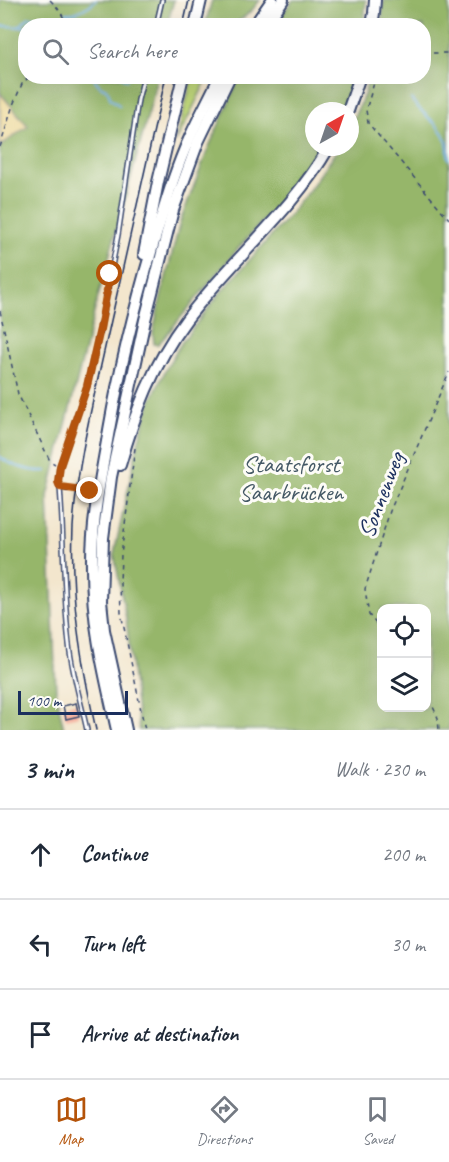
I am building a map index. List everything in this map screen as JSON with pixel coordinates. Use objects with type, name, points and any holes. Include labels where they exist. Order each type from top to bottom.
[{"type":"highway","points":[[197,18],[201,0]]},
{"type":"highway","points":[[260,18],[272,0]]},
{"type":"highway","points":[[270,18],[283,0]]},
{"type":"highway","points":[[373,18],[375,0]]},
{"type":"highway","points":[[132,319],[158,182],[181,84]]},
{"type":"highway","points":[[117,730],[100,654],[93,604],[93,539],[100,480],[123,354],[164,208],[189,138],[216,84]]},
{"type":"highway","points":[[126,730],[104,630],[101,601],[103,538],[111,477],[145,320],[173,210],[198,142],[226,84]]},
{"type":"highway","points":[[351,102],[357,84]]},
{"type":"highway","points":[[107,509],[129,433],[160,358],[214,285],[304,184],[323,156]]},
{"type":"lane","points":[[158,18],[162,0]]},
{"type":"lane","points":[[87,730],[69,647],[63,521],[58,482],[60,466],[87,386],[96,351],[118,235],[142,84]]},
{"type":"lane","points":[[60,487],[66,489]]},
{"type":"path","points":[[50,0],[64,18]]},
{"type":"path","points":[[431,53],[449,53]]},
{"type":"path","points":[[0,147],[22,84]]},
{"type":"path","points":[[374,84],[366,110],[369,123],[449,219]]},
{"type":"path","points":[[0,311],[18,394],[50,461],[60,466]]},
{"type":"path","name":"Sonnenweg","points":[[377,626],[369,615],[365,589],[390,511],[449,372]]},
{"type":"path","points":[[136,442],[122,543],[120,584],[121,613],[145,730]]},
{"type":"path","points":[[66,489],[90,491]]},
{"type":"path","points":[[431,702],[438,718],[439,730]]},
{"type":"green space","points":[[0,0],[174,0],[169,18],[18,18],[18,84],[155,84],[98,297],[48,496],[56,692],[64,730],[0,730],[0,146],[27,125],[0,93]]},
{"type":"green space","points":[[212,0],[260,0],[242,18],[207,18]]},
{"type":"green space","points":[[293,0],[366,0],[365,18],[279,18]]},
{"type":"green space","name":"Staatsforst Saarbrücken","points":[[384,0],[449,0],[449,730],[139,730],[126,618],[114,554],[139,439],[150,402],[182,342],[221,292],[288,217],[333,156],[359,156],[359,106],[367,84],[431,84],[431,18],[382,18]]},
{"type":"green space","points":[[190,84],[205,84],[176,142]]},
{"type":"green space","points":[[237,84],[351,84],[344,102],[305,102],[305,156],[315,156],[295,185],[157,345],[154,344],[153,333],[180,222],[208,149]]},
{"type":"sand","points":[[0,93],[28,126],[0,146]]},
{"type":"building","points":[[76,703],[79,716],[66,719],[63,706]]},
{"type":"waterway","points":[[66,13],[82,10],[96,0]]},
{"type":"waterway","points":[[38,18],[56,16]]},
{"type":"waterway","points":[[28,18],[38,18]]},
{"type":"waterway","points":[[0,26],[18,27]]},
{"type":"waterway","points":[[98,84],[106,89],[110,98],[120,106]]},
{"type":"waterway","points":[[411,99],[443,134],[447,142],[449,159]]},
{"type":"waterway","points":[[0,457],[22,468],[46,471]]},
{"type":"tram line","points":[[185,18],[189,0]]},
{"type":"tram line","points":[[96,730],[81,654],[75,604],[73,579],[75,503],[92,406],[164,84]]},
{"type":"route","points":[[90,491],[66,489],[60,487],[58,482],[60,466],[87,386],[110,274]]}]
